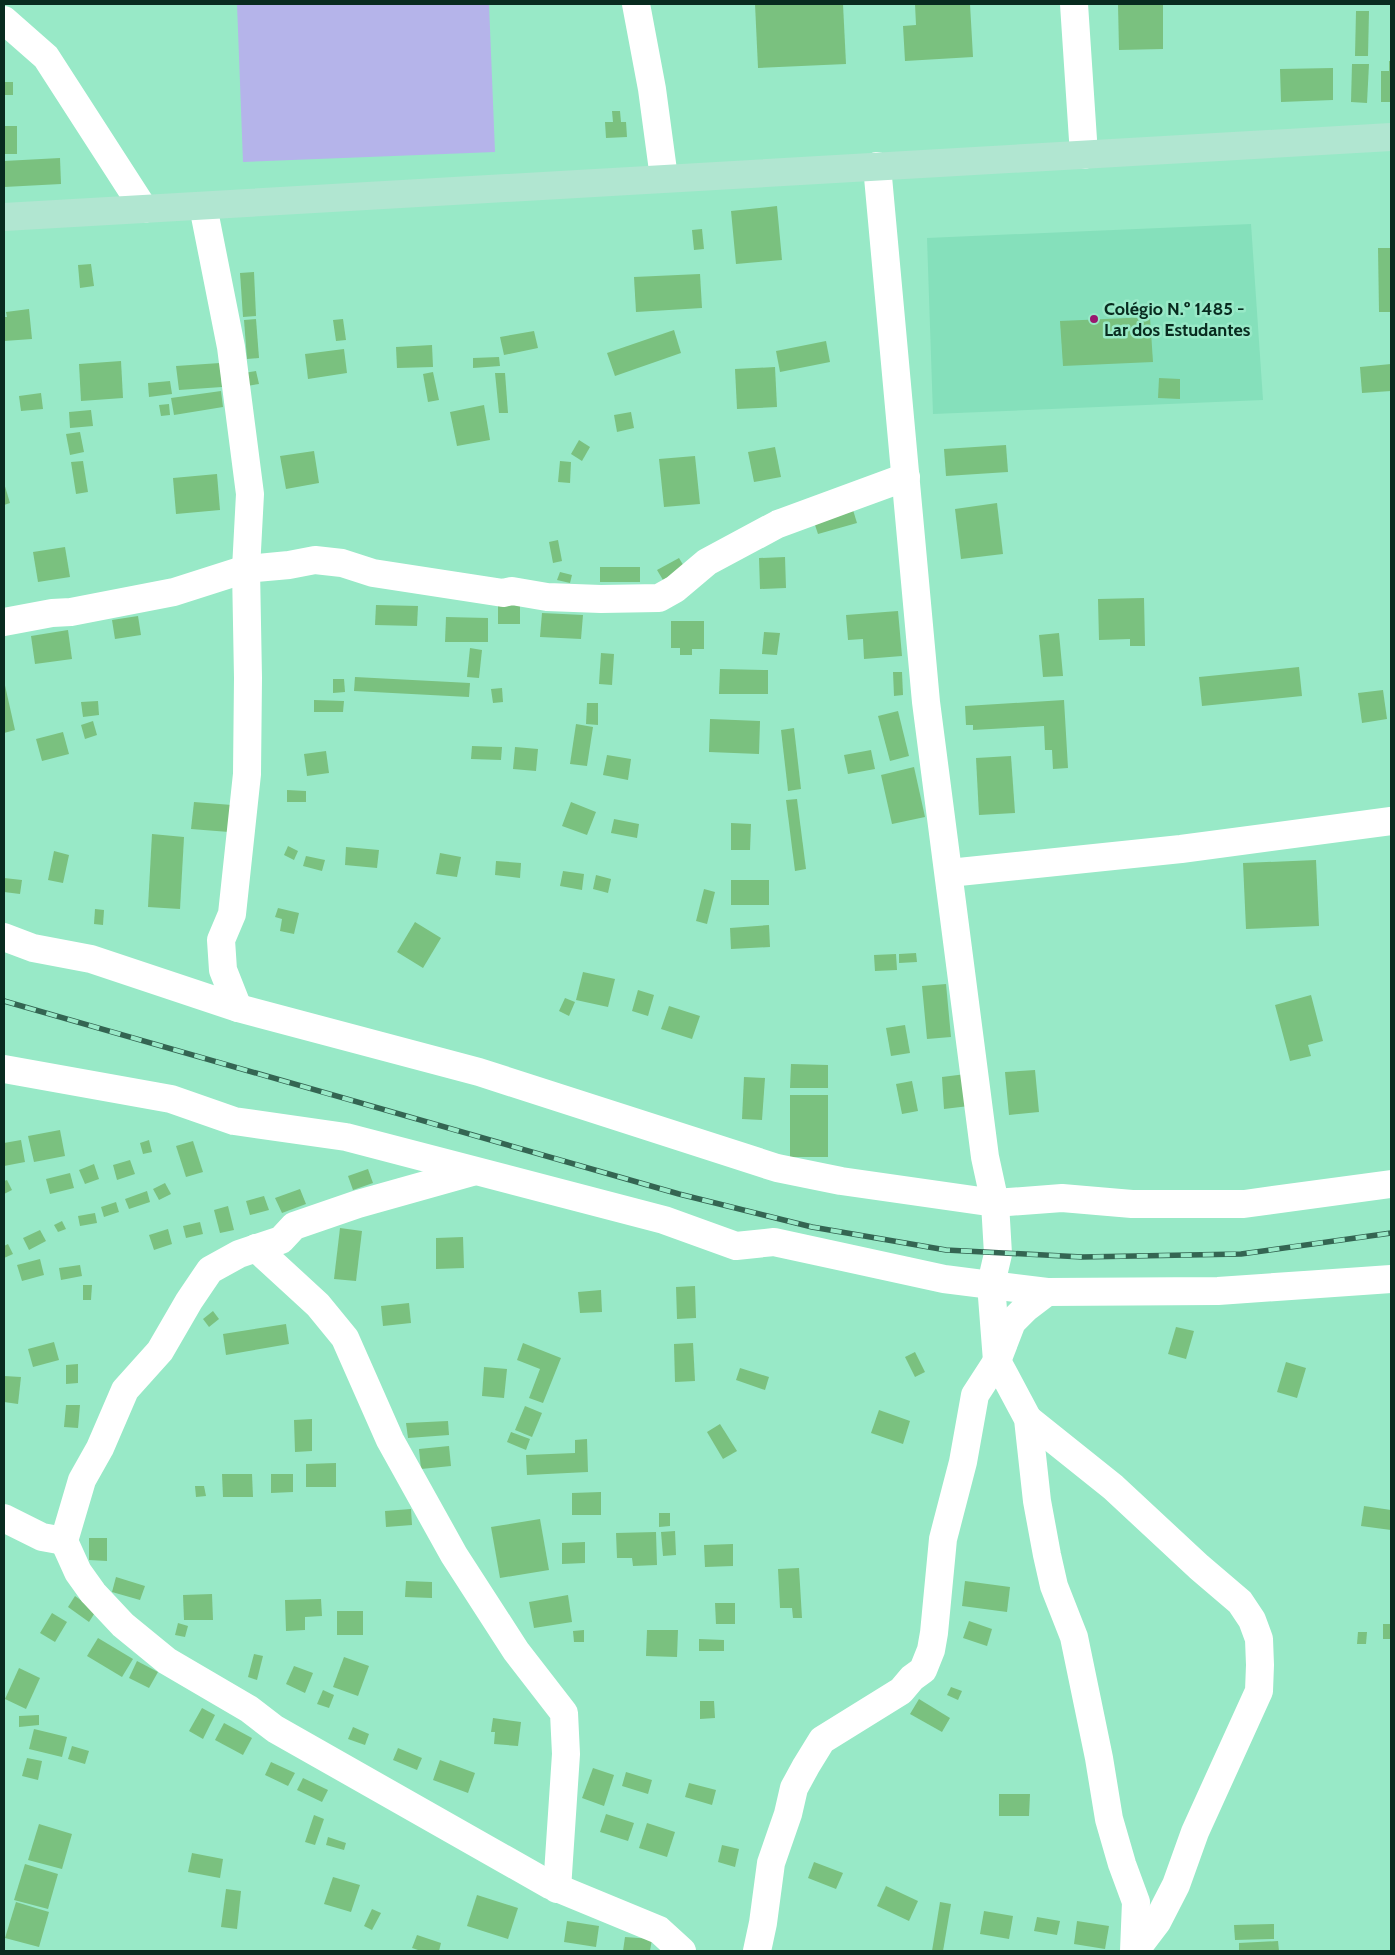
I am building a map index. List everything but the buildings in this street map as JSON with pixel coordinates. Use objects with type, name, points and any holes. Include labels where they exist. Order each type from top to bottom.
[{"type":"main road","points":[[4,217],[1391,137]]},
{"type":"street","points":[[636,4],[652,89],[664,178]]},
{"type":"street","points":[[1074,4],[1084,155]]},
{"type":"street","points":[[4,20],[46,57],[144,209]]},
{"type":"street","points":[[878,166],[926,702],[985,1158],[995,1203],[998,1254],[990,1284],[997,1361],[1028,1419],[1037,1501],[1047,1555],[1054,1586],[1074,1637],[1099,1758],[1109,1818],[1122,1864],[1136,1902],[1135,1951]]},
{"type":"street","points":[[203,206],[231,348],[250,494],[246,569],[247,774],[232,914],[221,940],[222,970],[238,1008]]},
{"type":"street","points":[[4,622],[174,592],[246,569],[289,565],[315,560],[342,563],[373,572],[503,593],[512,591],[547,596],[601,599],[659,598],[675,589],[707,562],[778,524],[906,477]]},
{"type":"street","points":[[949,873],[1181,849],[1391,821]]},
{"type":"street","points":[[4,938],[33,948],[91,959],[238,1008],[478,1072],[777,1168],[841,1181],[995,1203],[1062,1198],[1132,1204],[1244,1204],[1391,1184]]},
{"type":"street","points":[[4,1069],[171,1099],[234,1121],[346,1137],[472,1172],[664,1220],[736,1246],[774,1242],[944,1279],[1047,1292],[1218,1291],[1391,1279]]},
{"type":"street","points":[[472,1172],[358,1204],[294,1226],[281,1240],[239,1254],[210,1270],[189,1301],[160,1351],[125,1390],[100,1448],[82,1480],[64,1541],[78,1572],[93,1593],[123,1625],[167,1661],[249,1709],[275,1730],[557,1889],[659,1930],[682,1951]]},
{"type":"street","points":[[256,1248],[318,1304],[345,1338],[390,1440],[454,1555],[516,1651],[564,1713],[566,1754],[557,1889]]},
{"type":"street","points":[[758,1951],[771,1863],[788,1814],[794,1788],[806,1766],[822,1740],[901,1691],[912,1678],[923,1670],[931,1650],[938,1608],[943,1539],[963,1462],[975,1395],[997,1361],[1012,1322],[1026,1308],[1047,1292]]},
{"type":"street","points":[[1028,1419],[1113,1487],[1199,1567],[1240,1602],[1252,1620],[1259,1639],[1259,1691],[1195,1832],[1176,1885],[1157,1922],[1135,1951]]},
{"type":"street","points":[[4,1518],[42,1537],[64,1541]]},
{"type":"shaded area","points":[[237,4],[489,4],[495,152],[243,162]]},
{"type":"shaded area","name":"Colégio N.º 1485 - Lar dos Estudantes","points":[[1251,224],[1263,400],[933,414],[927,238]]},
{"type":"railway","points":[[4,1001],[679,1194],[812,1227],[946,1250],[1082,1257],[1241,1254],[1391,1233]]},
{"type":"place","name":"Colégio N.º 1485 - Lar dos Estudantes","points":[[1094,319]]}]
